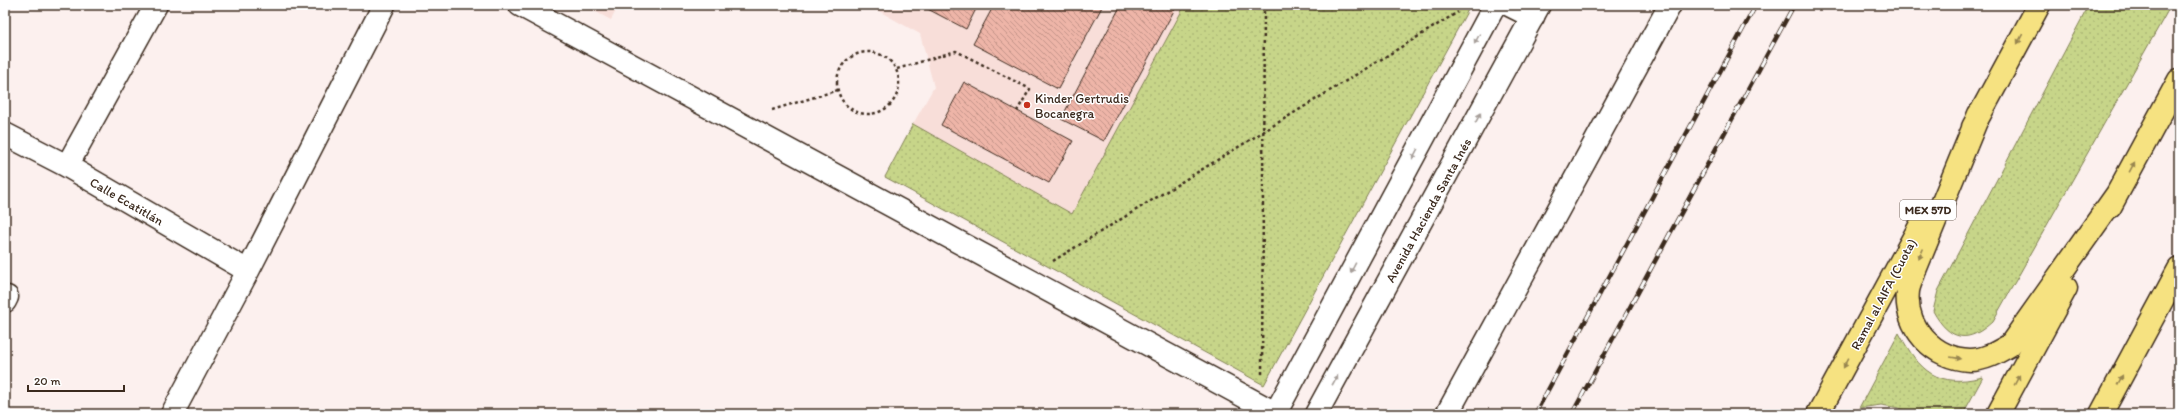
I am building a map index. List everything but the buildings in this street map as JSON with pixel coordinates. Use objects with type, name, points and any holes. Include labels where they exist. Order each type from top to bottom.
[{"type":"highway","name":"Ramal al AIFA (Cuota)","points":[[1818,414],[2039,5]]},
{"type":"highway","points":[[1998,414],[2179,80]]},
{"type":"highway","points":[[1980,114],[1915,270],[1908,291],[1909,312],[1917,331],[1931,347],[1950,357],[1971,360],[1992,356],[2010,345],[2117,194]]},
{"type":"highway","points":[[2101,414],[2179,269]]},
{"type":"street","points":[[172,414],[248,271],[384,5]]},
{"type":"street","points":[[520,5],[1275,414],[1495,5]]},
{"type":"street","points":[[1509,5],[1536,11]]},
{"type":"street","points":[[1447,414],[1670,5]]},
{"type":"street","points":[[67,166],[149,9]]},
{"type":"street","name":"Avenida Hacienda Santa Inés","points":[[1316,414],[1536,11]]},
{"type":"street","name":"Calle Ecatitlán","points":[[5,134],[67,166],[248,271]]},
{"type":"path","points":[[1262,377],[1264,5]]},
{"type":"path","points":[[1452,5],[1461,10]]},
{"type":"path","points":[[1058,266],[1051,262],[1461,10],[1466,5]]},
{"type":"path","points":[[1458,17],[1461,10]]},
{"type":"path","points":[[897,69],[956,51],[1030,89],[1017,111]]},
{"type":"path","points":[[874,52],[883,55],[897,69],[899,84],[895,99],[888,108],[879,112],[868,114],[849,108],[842,100],[838,90],[837,80],[840,70],[846,61],[858,53],[874,52]]},
{"type":"path","points":[[778,114],[771,110],[838,90]]},
{"type":"path","points":[[1262,377],[1266,370]]},
{"type":"path","points":[[1255,374],[1262,377]]},
{"type":"shaded area","points":[[583,5],[619,5],[611,20]]},
{"type":"shaded area","name":"Kinder Gertrudis Bocanegra","points":[[868,5],[1185,5],[1072,214],[913,124],[934,87],[920,34]]},
{"type":"green space","points":[[1185,5],[1464,5],[1469,8],[1264,385],[885,177],[913,124],[1072,214]]},
{"type":"green space","points":[[2089,5],[2171,5],[1993,321],[1976,334],[1960,336],[1953,334],[1939,321],[1933,311],[1938,291]]},
{"type":"green space","points":[[1899,333],[1915,358],[1932,374],[1953,380],[1967,380],[1983,377],[1963,414],[1911,414],[1899,408],[1881,405],[1859,408]]},
{"type":"railway","points":[[1535,414],[1756,5]]},
{"type":"railway","points":[[1572,414],[1794,5]]},
{"type":"place","name":"Kinder Gertrudis Bocanegra","points":[[1027,105]]}]
